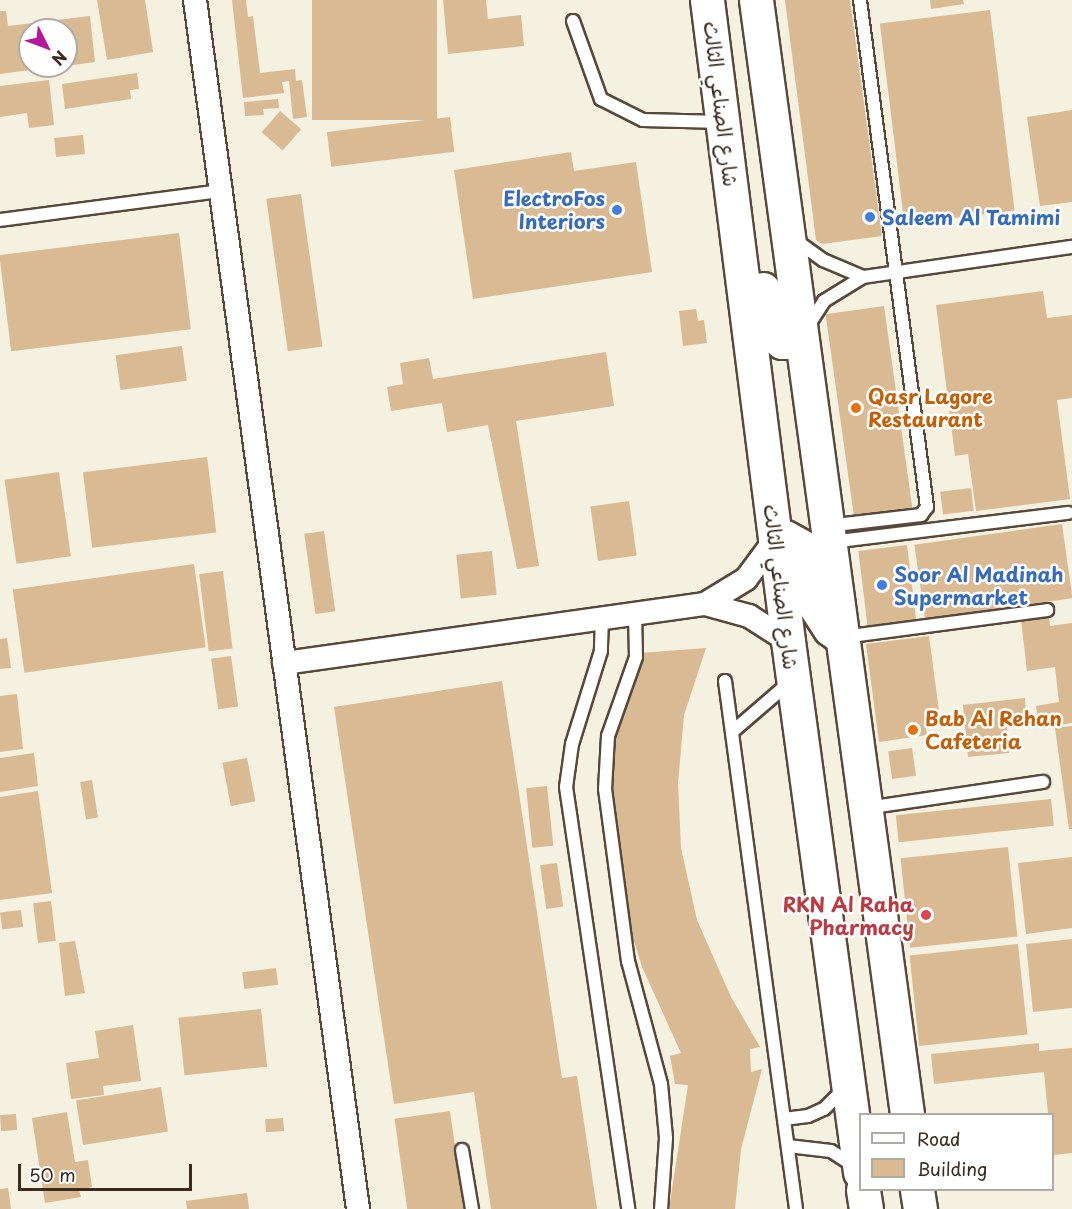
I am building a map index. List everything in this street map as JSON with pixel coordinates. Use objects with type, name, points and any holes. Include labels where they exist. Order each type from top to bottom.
[{"type":"main road","name":"شارع الصناعي الثالث","points":[[707,0],[793,680],[859,1165]]},
{"type":"main road","points":[[756,0],[907,1113]]},
{"type":"main road","points":[[735,219],[756,254],[774,336],[782,342],[801,342]]},
{"type":"main road","points":[[775,540],[785,537],[801,546],[813,603],[830,629],[842,637]]},
{"type":"main road","points":[[863,1191],[866,1209]]},
{"type":"main road","points":[[917,1191],[920,1209]]},
{"type":"street","points":[[195,0],[358,1209]]},
{"type":"street","points":[[705,604],[746,579],[775,540]]},
{"type":"street","points":[[284,663],[705,604],[749,616],[788,641]]},
{"type":"lane","points":[[828,534],[921,515],[927,507],[860,0]]},
{"type":"lane","points":[[573,21],[601,99],[644,120],[723,122]]},
{"type":"lane","points":[[0,220],[221,190]]},
{"type":"lane","points":[[787,234],[823,260],[863,277]]},
{"type":"lane","points":[[801,342],[824,301],[863,277],[1072,248]]},
{"type":"lane","points":[[828,534],[1068,513]]},
{"type":"lane","points":[[842,637],[1047,610]]},
{"type":"lane","points":[[635,613],[636,657],[608,736],[605,789],[628,961],[656,1056],[664,1101],[666,1138],[661,1209]]},
{"type":"lane","points":[[602,618],[599,660],[572,744],[566,787],[628,1209]]},
{"type":"lane","points":[[732,732],[793,680]]},
{"type":"lane","points":[[725,681],[796,1209]]},
{"type":"lane","points":[[865,808],[1043,782]]},
{"type":"lane","points":[[784,1119],[808,1116],[824,1109],[848,1084]]},
{"type":"lane","points":[[788,1146],[831,1151],[859,1171]]},
{"type":"lane","points":[[462,1150],[472,1209]]},
{"type":"building","points":[[97,0],[145,0],[153,52],[107,60]]},
{"type":"building","points":[[232,0],[246,0],[248,17],[253,16],[260,73],[295,69],[296,81],[302,80],[307,117],[293,119],[289,81],[282,82],[284,93],[243,98]]},
{"type":"building","points":[[312,0],[437,0],[437,120],[312,120]]},
{"type":"building","points":[[443,0],[486,0],[488,19],[521,15],[524,46],[448,54]]},
{"type":"building","points":[[785,0],[850,0],[882,236],[822,244],[816,240]]},
{"type":"building","points":[[930,0],[963,0],[964,4],[931,9]]},
{"type":"building","points":[[990,10],[1015,210],[904,224],[880,24]]},
{"type":"building","points":[[0,11],[6,11],[8,26],[18,25],[18,72],[0,74]]},
{"type":"building","points":[[90,16],[95,62],[78,64],[78,18],[74,18]]},
{"type":"building","points":[[137,73],[139,89],[130,90],[131,99],[65,109],[62,84]]},
{"type":"building","points":[[49,80],[54,125],[29,128],[27,113],[0,117],[0,86]]},
{"type":"building","points":[[278,99],[279,108],[263,109],[264,115],[245,116],[244,102]]},
{"type":"building","points":[[1072,110],[1072,202],[1040,206],[1027,117]]},
{"type":"building","points":[[280,111],[301,129],[283,151],[262,132]]},
{"type":"building","points":[[450,117],[454,152],[331,167],[327,132]]},
{"type":"building","points":[[83,135],[85,154],[56,157],[54,138]]},
{"type":"building","points":[[571,152],[574,171],[636,162],[652,272],[473,299],[454,170]]},
{"type":"building","points":[[301,194],[322,347],[288,351],[266,199]]},
{"type":"building","points":[[179,233],[191,329],[11,351],[0,255]]},
{"type":"building","points":[[1043,291],[1047,318],[1072,315],[1072,398],[1057,400],[1070,499],[976,511],[968,454],[955,456],[936,305]]},
{"type":"building","points":[[884,306],[913,510],[854,518],[826,314]]},
{"type":"building","points":[[696,309],[698,321],[704,320],[707,343],[683,346],[679,311]]},
{"type":"building","points":[[182,346],[187,381],[121,390],[116,355]]},
{"type":"building","points":[[606,352],[614,406],[516,421],[539,566],[517,569],[488,425],[447,432],[442,403],[391,411],[387,387],[403,384],[400,363],[429,358],[433,379]]},
{"type":"building","points":[[207,457],[216,532],[92,548],[83,472]]},
{"type":"building","points":[[59,472],[71,556],[16,564],[5,480]]},
{"type":"building","points":[[971,488],[974,511],[943,515],[940,492]]},
{"type":"building","points":[[629,501],[637,555],[598,561],[590,506]]},
{"type":"building","points":[[1062,524],[1072,598],[925,619],[914,545]]},
{"type":"building","points":[[324,531],[335,611],[315,614],[304,534]]},
{"type":"building","points":[[907,545],[916,619],[868,625],[858,551]]},
{"type":"building","points":[[492,551],[497,595],[461,599],[456,555]]},
{"type":"building","points":[[194,564],[206,647],[24,673],[13,589]]},
{"type":"building","points":[[223,571],[233,648],[209,651],[199,574]]},
{"type":"building","points":[[1049,617],[1050,626],[1072,623],[1072,723],[1039,728],[1036,706],[1059,702],[1055,667],[1027,671],[1021,620]]},
{"type":"building","points":[[929,636],[941,726],[926,728],[927,735],[879,742],[866,644]]},
{"type":"building","points":[[7,638],[11,668],[0,669],[0,639]]},
{"type":"building","points":[[706,648],[684,715],[678,783],[681,848],[697,920],[731,997],[760,1047],[750,1049],[751,1072],[762,1069],[741,1149],[735,1209],[669,1209],[688,1085],[675,1084],[670,1056],[681,1053],[642,967],[624,908],[611,785],[617,720],[640,653]]},
{"type":"building","points":[[231,656],[238,707],[218,709],[211,659]]},
{"type":"building","points":[[502,681],[562,1078],[577,1076],[597,1209],[491,1209],[474,1092],[394,1104],[334,707]]},
{"type":"building","points":[[17,694],[23,749],[0,752],[0,696]]},
{"type":"building","points":[[1025,698],[1026,714],[1006,716],[1009,753],[968,757],[963,705]]},
{"type":"building","points":[[1072,726],[1072,829],[1069,829],[1055,728]]},
{"type":"building","points":[[912,748],[916,776],[892,779],[888,751]]},
{"type":"building","points":[[34,753],[38,786],[0,792],[0,758]]},
{"type":"building","points":[[247,758],[255,801],[231,806],[222,763]]},
{"type":"building","points":[[92,780],[98,818],[86,819],[80,782]]},
{"type":"building","points":[[547,786],[553,846],[532,848],[526,788]]},
{"type":"building","points":[[38,791],[52,893],[0,900],[0,797]]},
{"type":"building","points":[[1051,799],[1054,826],[899,842],[896,815]]},
{"type":"building","points":[[1008,847],[1017,937],[910,948],[901,858]]},
{"type":"building","points":[[1072,857],[1072,928],[1026,934],[1018,863]]},
{"type":"building","points":[[557,863],[563,907],[546,909],[540,865]]},
{"type":"building","points":[[51,901],[56,941],[38,943],[33,903]]},
{"type":"building","points":[[21,910],[23,927],[2,929],[0,913]]},
{"type":"building","points":[[1072,939],[1072,1008],[1033,1012],[1026,944]]},
{"type":"building","points":[[75,941],[85,993],[65,996],[59,943]]},
{"type":"building","points":[[1018,944],[1028,1035],[919,1046],[910,955]]},
{"type":"building","points":[[276,968],[278,985],[244,989],[242,972]]},
{"type":"building","points":[[261,1009],[267,1067],[185,1075],[178,1018]]},
{"type":"building","points":[[133,1025],[141,1081],[103,1086],[104,1095],[71,1099],[66,1063],[99,1058],[95,1031]]},
{"type":"building","points":[[1039,1043],[1039,1051],[1072,1048],[1072,1153],[1054,1155],[1054,1113],[1048,1113],[1044,1072],[934,1084],[931,1054]]},
{"type":"building","points":[[161,1087],[168,1131],[83,1145],[76,1100]]},
{"type":"building","points":[[450,1111],[464,1209],[407,1209],[395,1119]]},
{"type":"building","points":[[67,1112],[75,1162],[88,1160],[92,1187],[79,1190],[81,1197],[45,1203],[32,1118]]},
{"type":"building","points":[[16,1114],[17,1130],[1,1131],[0,1115]]},
{"type":"building","points":[[283,1118],[284,1131],[266,1132],[265,1119]]},
{"type":"building","points":[[8,1188],[11,1209],[0,1209],[0,1189]]},
{"type":"building","points":[[247,1193],[249,1209],[187,1209],[186,1201]]},
{"type":"place","name":"ElectroFos Interiors","points":[[617,210]]},
{"type":"place","name":"Saleem Al Tamimi","points":[[870,217]]},
{"type":"place","name":"Qasr Lagore Restaurant","points":[[856,408]]},
{"type":"place","name":"Soor Al Madinah Supermarket","points":[[882,585]]},
{"type":"place","name":"Bab Al Rehan Cafeteria","points":[[913,730]]},
{"type":"place","name":"RKN Al Raha Pharmacy","points":[[926,915]]}]
